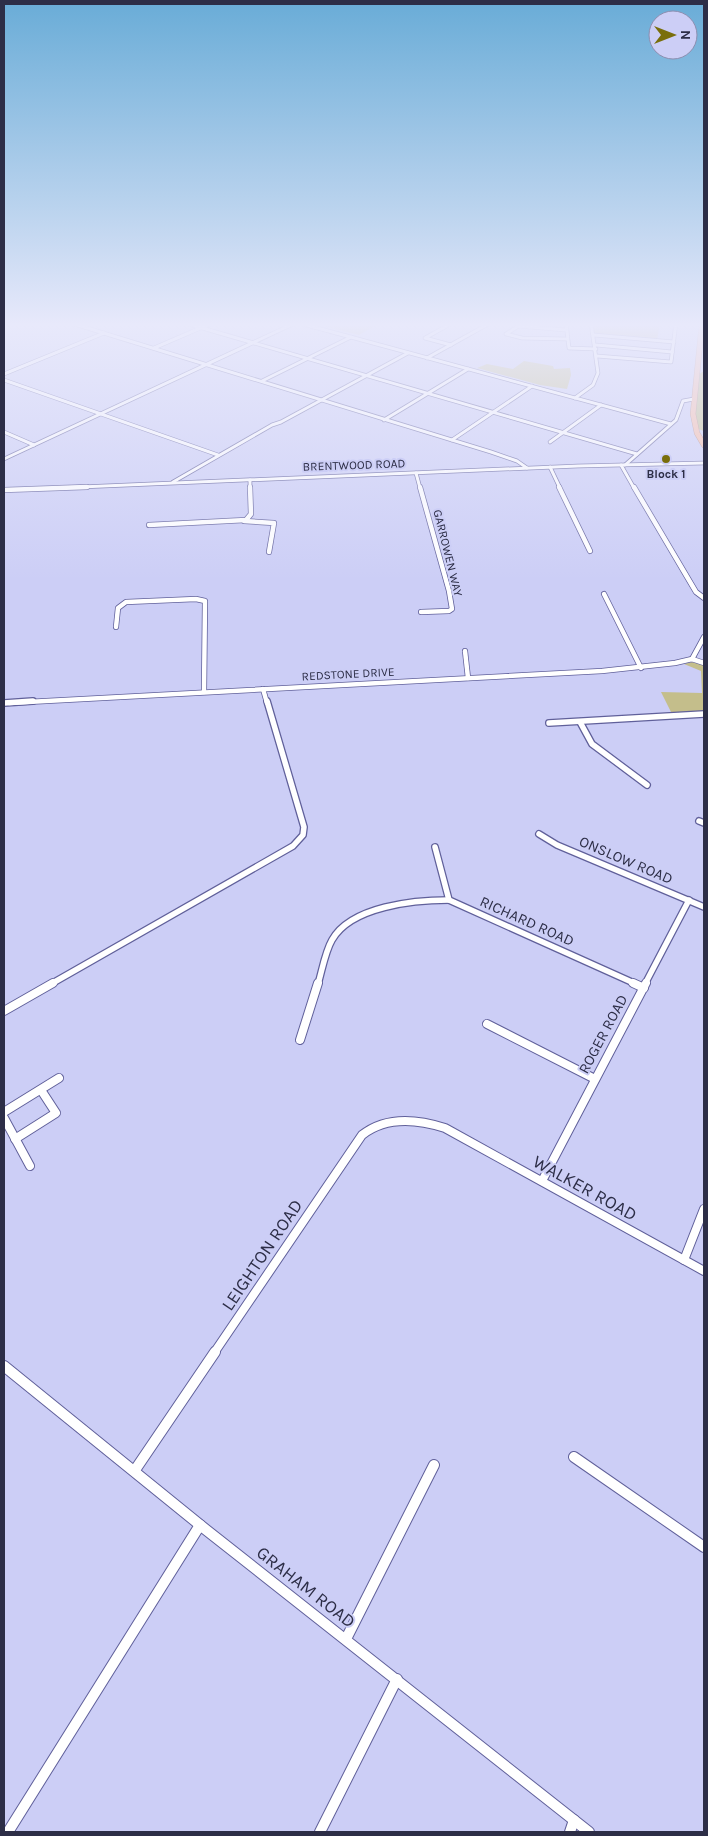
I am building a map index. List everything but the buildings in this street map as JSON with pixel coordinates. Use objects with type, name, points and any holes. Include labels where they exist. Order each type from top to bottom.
[{"type":"highway","points":[[694,409],[695,426],[704,445]]},
{"type":"street","points":[[86,409],[218,455]]},
{"type":"street","points":[[4,459],[113,409]]},
{"type":"street","points":[[172,483],[218,455],[305,409]]},
{"type":"street","points":[[348,409],[513,459],[528,468]]},
{"type":"street","points":[[384,420],[402,409]]},
{"type":"street","points":[[482,409],[637,454]]},
{"type":"street","points":[[452,440],[498,409]]},
{"type":"street","points":[[550,442],[596,409]]},
{"type":"street","points":[[615,409],[671,424]]},
{"type":"street","points":[[681,409],[671,424],[623,465],[696,592],[704,598]]},
{"type":"street","points":[[4,432],[34,445]]},
{"type":"street","name":"BRENTWOOD ROAD","points":[[4,490],[416,472],[704,463]]},
{"type":"street","points":[[550,467],[590,551]]},
{"type":"street","name":"GARROWEN WAY","points":[[416,472],[449,591],[452,609],[449,611],[421,612]]},
{"type":"street","points":[[241,521],[251,516],[250,480]]},
{"type":"street","points":[[149,525],[270,521],[274,523],[270,552]]},
{"type":"street","points":[[604,594],[641,668]]},
{"type":"street","points":[[116,627],[118,608],[126,602],[196,599],[205,601],[204,692]]},
{"type":"street","points":[[704,637],[692,659],[704,663]]},
{"type":"street","points":[[465,651],[468,678]]},
{"type":"street","name":"REDSTONE DRIVE","points":[[4,703],[641,668],[692,659]]},
{"type":"street","points":[[4,1011],[293,846],[301,839],[304,827],[264,689]]},
{"type":"street","points":[[549,723],[704,714]]},
{"type":"street","points":[[580,722],[592,744],[647,785]]},
{"type":"street","name":"ONSLOW ROAD","points":[[539,834],[557,845],[704,907]]},
{"type":"street","points":[[300,1040],[332,940],[344,927],[370,913],[395,904],[449,900],[435,847]]},
{"type":"street","name":"RICHARD ROAD","points":[[449,900],[644,988]]},
{"type":"street","name":"ROGER ROAD","points":[[542,1182],[689,900]]},
{"type":"street","points":[[487,1024],[595,1079]]},
{"type":"street","points":[[4,1112],[59,1078]]},
{"type":"street","points":[[15,1139],[56,1113],[41,1090]]},
{"type":"street","points":[[4,1118],[30,1166]]},
{"type":"street","name":"LEIGHTON ROAD","points":[[135,1470],[362,1135],[368,1129],[378,1125],[395,1122],[431,1124],[451,1131]]},
{"type":"street","name":"WALKER ROAD","points":[[451,1131],[704,1271]]},
{"type":"street","points":[[684,1260],[704,1210]]},
{"type":"street","name":"GRAHAM ROAD","points":[[4,1366],[135,1470],[200,1525],[589,1832]]},
{"type":"street","points":[[574,1457],[704,1547]]},
{"type":"street","points":[[346,1639],[434,1465]]},
{"type":"street","points":[[8,1832],[200,1525]]},
{"type":"street","points":[[320,1832],[397,1679]]},
{"type":"street","points":[[570,1832],[574,1820]]},
{"type":"shaded area","points":[[696,409],[704,409],[704,431],[698,429],[695,416]]},
{"type":"shaded area","points":[[692,662],[704,665],[704,712],[673,716],[661,692],[702,693],[701,671],[684,664]]},
{"type":"place","name":"Block 1","points":[[666,459]]}]
